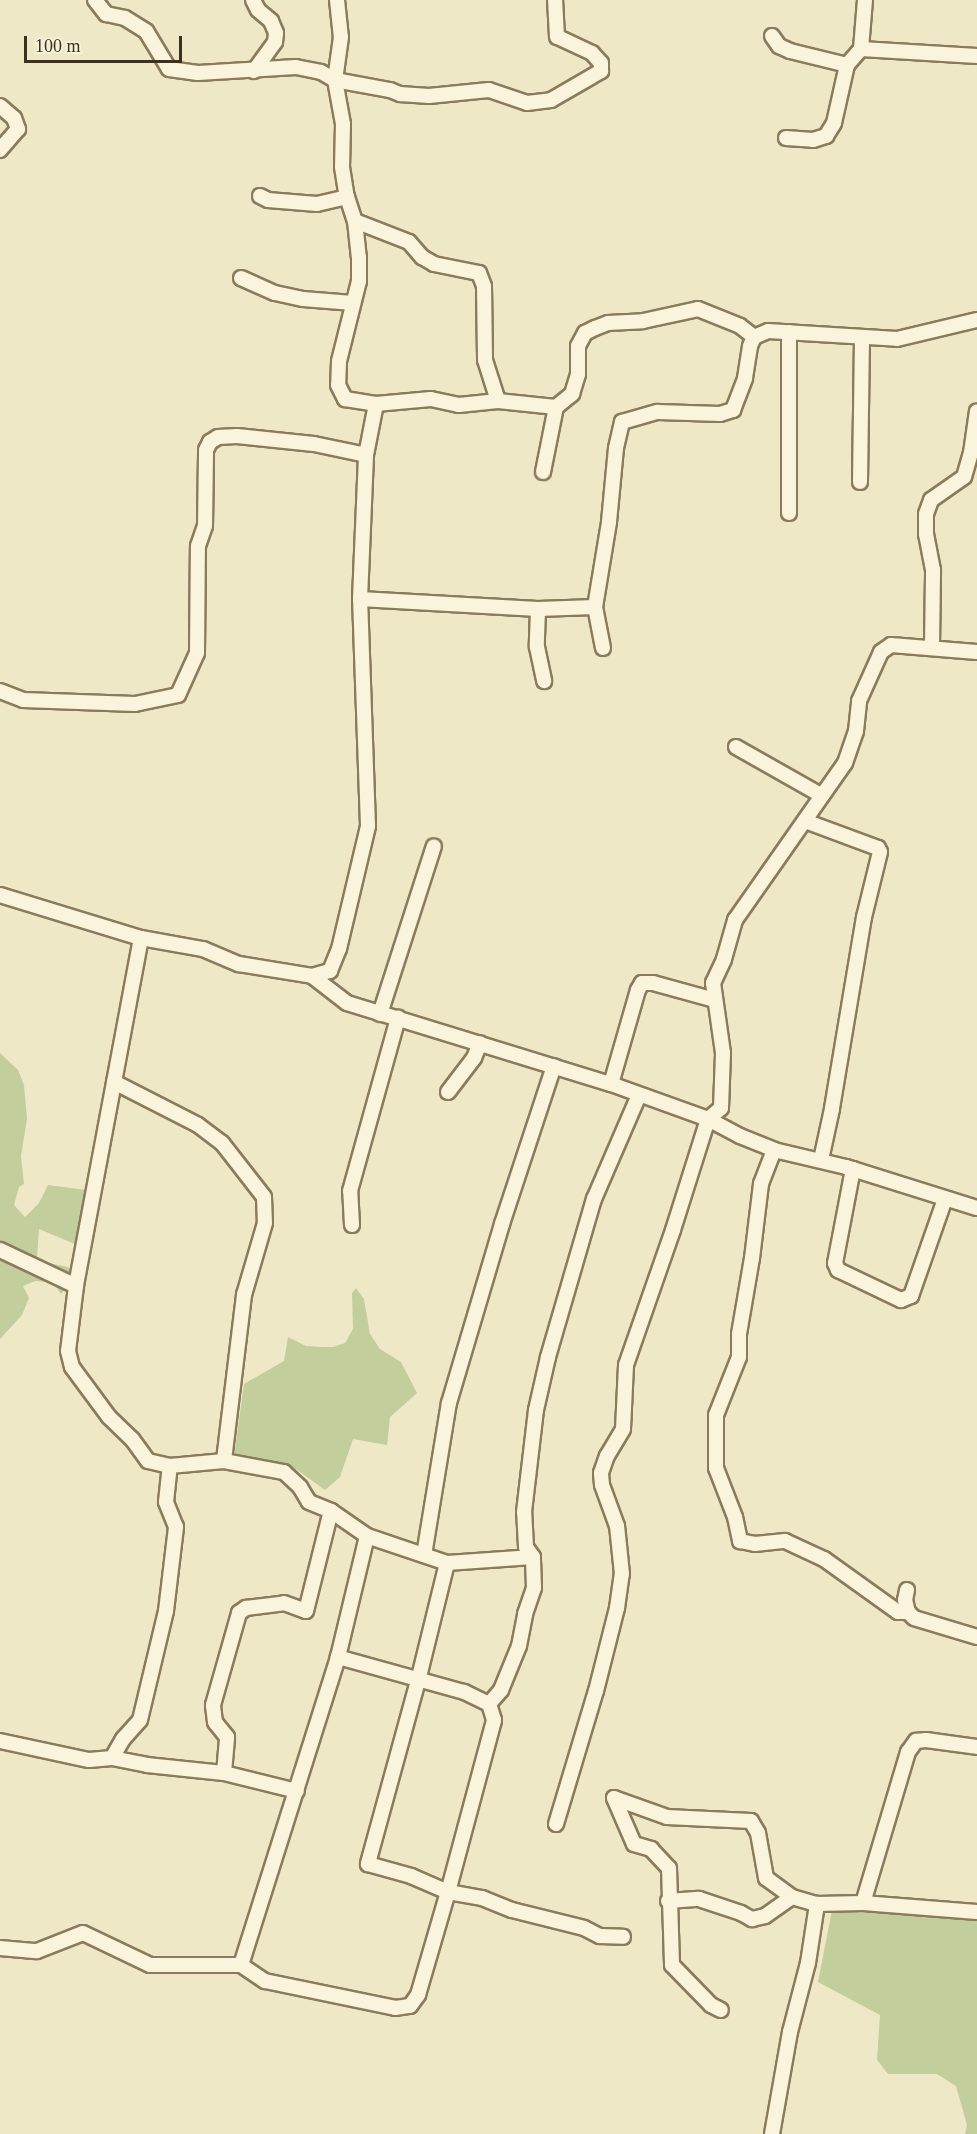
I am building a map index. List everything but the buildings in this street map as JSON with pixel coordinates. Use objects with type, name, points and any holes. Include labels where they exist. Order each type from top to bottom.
[{"type":"street","points":[[95,0],[106,14],[125,18],[146,31],[169,69],[198,73],[296,67],[321,72],[335,80],[417,97],[489,90],[527,103],[550,100],[601,71],[601,63],[592,53],[557,37],[555,0]]},
{"type":"street","points":[[253,0],[258,10],[271,21],[276,33],[274,42],[254,70]]},
{"type":"street","points":[[337,0],[341,37],[335,80],[343,124],[342,167],[347,197],[355,221],[359,281],[339,361],[340,392],[345,399],[376,404],[431,399],[459,405],[498,402],[556,407]]},
{"type":"street","points":[[786,138],[813,140],[826,136],[834,123],[847,65],[861,49],[865,0]]},
{"type":"street","points":[[771,36],[779,46],[789,51],[847,65]]},
{"type":"street","points":[[861,49],[977,56]]},
{"type":"street","points":[[0,106],[14,118],[18,129],[0,150]]},
{"type":"street","points":[[260,196],[275,201],[317,204],[347,197]]},
{"type":"street","points":[[355,221],[409,242],[422,257],[434,264],[479,273],[484,286],[485,360],[498,402]]},
{"type":"street","points":[[241,278],[275,293],[303,299],[353,303]]},
{"type":"street","points":[[543,472],[556,407],[572,394],[578,374],[578,346],[585,333],[595,327],[608,324],[643,321],[698,309],[740,326],[754,337]]},
{"type":"street","points":[[754,337],[768,331],[897,339],[977,320]]},
{"type":"street","points":[[789,332],[791,423],[789,513]]},
{"type":"street","points":[[603,648],[596,607],[608,531],[616,448],[622,422],[658,412],[720,414],[733,410],[754,337]]},
{"type":"street","points":[[861,482],[862,337]]},
{"type":"street","points":[[0,895],[141,938],[203,949],[239,964],[312,976],[330,970],[339,949],[368,826],[360,599],[366,455],[376,404]]},
{"type":"street","points":[[932,646],[933,570],[926,534],[926,514],[931,500],[964,477],[971,453],[977,411]]},
{"type":"street","points":[[0,691],[23,700],[135,704],[178,695],[197,653],[198,546],[205,526],[206,450],[210,442],[218,437],[237,436],[314,444],[366,455]]},
{"type":"street","points":[[360,599],[538,609],[596,607]]},
{"type":"street","points":[[538,609],[537,647],[544,681]]},
{"type":"street","points":[[556,1824],[596,1691],[617,1608],[622,1574],[617,1526],[602,1485],[601,1473],[607,1456],[623,1429],[626,1365],[674,1230],[708,1119],[721,1108],[724,1095],[723,1053],[713,983],[724,959],[735,920],[821,795],[836,778],[850,750],[856,731],[859,701],[881,652],[891,645],[932,646],[977,652]]},
{"type":"street","points":[[735,747],[821,795]]},
{"type":"street","points":[[805,821],[878,848],[880,852],[864,917],[832,1109],[821,1160]]},
{"type":"street","points":[[380,1014],[434,846]]},
{"type":"street","points":[[141,938],[76,1286],[68,1351],[72,1367],[109,1418],[132,1439],[148,1461],[170,1466],[224,1461],[284,1472],[300,1487],[309,1502],[331,1512],[367,1536],[447,1563],[533,1557]]},
{"type":"street","points":[[312,976],[347,1003],[611,1084],[708,1119],[740,1137],[774,1150],[853,1169],[977,1208]]},
{"type":"street","points":[[611,1084],[642,983],[653,983],[715,1000]]},
{"type":"street","points":[[352,1226],[350,1191],[398,1018]]},
{"type":"street","points":[[448,1092],[474,1058],[480,1043]]},
{"type":"street","points":[[424,1555],[449,1403],[502,1224],[554,1066]]},
{"type":"street","points":[[114,1082],[198,1125],[222,1143],[264,1197],[265,1223],[244,1295],[224,1461]]},
{"type":"street","points":[[489,1704],[501,1690],[519,1646],[525,1614],[534,1588],[533,1557],[526,1547],[527,1480],[536,1410],[548,1357],[594,1198],[639,1095]]},
{"type":"street","points":[[774,1150],[761,1184],[752,1258],[739,1334],[739,1358],[716,1415],[716,1468],[739,1529],[740,1541],[755,1544],[785,1541],[824,1559],[898,1612],[908,1612]]},
{"type":"street","points":[[853,1169],[836,1263],[838,1270],[901,1300],[911,1296],[945,1198]]},
{"type":"street","points":[[0,1251],[76,1286]]},
{"type":"street","points":[[112,1758],[123,1739],[140,1720],[160,1640],[176,1527],[166,1502],[170,1466]]},
{"type":"street","points":[[224,1773],[227,1737],[215,1722],[213,1705],[238,1613],[246,1608],[285,1603],[306,1611],[331,1512]]},
{"type":"street","points":[[241,1965],[338,1657],[367,1536]]},
{"type":"street","points":[[447,1563],[419,1677],[368,1864],[411,1876],[448,1892],[482,1898],[512,1910],[584,1928],[600,1936],[622,1937]]},
{"type":"street","points":[[907,1590],[905,1600],[908,1612],[914,1618],[977,1636]]},
{"type":"street","points":[[0,1948],[37,1951],[83,1933],[150,1965],[241,1965],[265,1981],[395,2008],[410,2006],[418,1995],[494,1720],[489,1704],[464,1692],[419,1677],[338,1657]]},
{"type":"street","points":[[863,1904],[908,1752],[916,1741],[926,1740],[977,1747]]},
{"type":"street","points":[[0,1741],[89,1760],[112,1758],[147,1765],[224,1773],[297,1791]]},
{"type":"street","points":[[721,2010],[711,2005],[672,1965],[668,1901],[669,1868],[651,1850],[634,1844],[614,1798],[667,1817],[751,1821],[758,1833],[766,1878],[792,1897],[817,1904],[863,1904],[977,1912]]},
{"type":"street","points":[[668,1901],[699,1899],[741,1912],[752,1919],[765,1916],[792,1897]]},
{"type":"street","points":[[772,2134],[790,2032],[808,1963],[817,1904]]},
{"type":"green space","points":[[0,1053],[18,1070],[24,1085],[27,1119],[21,1156],[24,1184],[19,1187],[14,1205],[25,1217],[39,1203],[48,1185],[93,1191],[82,1247],[39,1229],[37,1257],[44,1262],[68,1267],[73,1271],[69,1284],[61,1294],[54,1284],[48,1282],[35,1281],[23,1286],[29,1298],[22,1315],[0,1339]]},
{"type":"green space","points":[[356,1288],[364,1299],[370,1334],[380,1349],[401,1362],[417,1393],[390,1417],[387,1445],[353,1439],[340,1477],[325,1490],[296,1469],[234,1457],[244,1384],[284,1361],[288,1337],[306,1346],[333,1347],[345,1343],[353,1329],[352,1293]]},
{"type":"green space","points":[[833,1905],[977,1909],[977,2134],[965,2134],[967,2125],[956,2086],[937,2074],[888,2074],[877,2060],[880,2015],[818,1982]]}]
